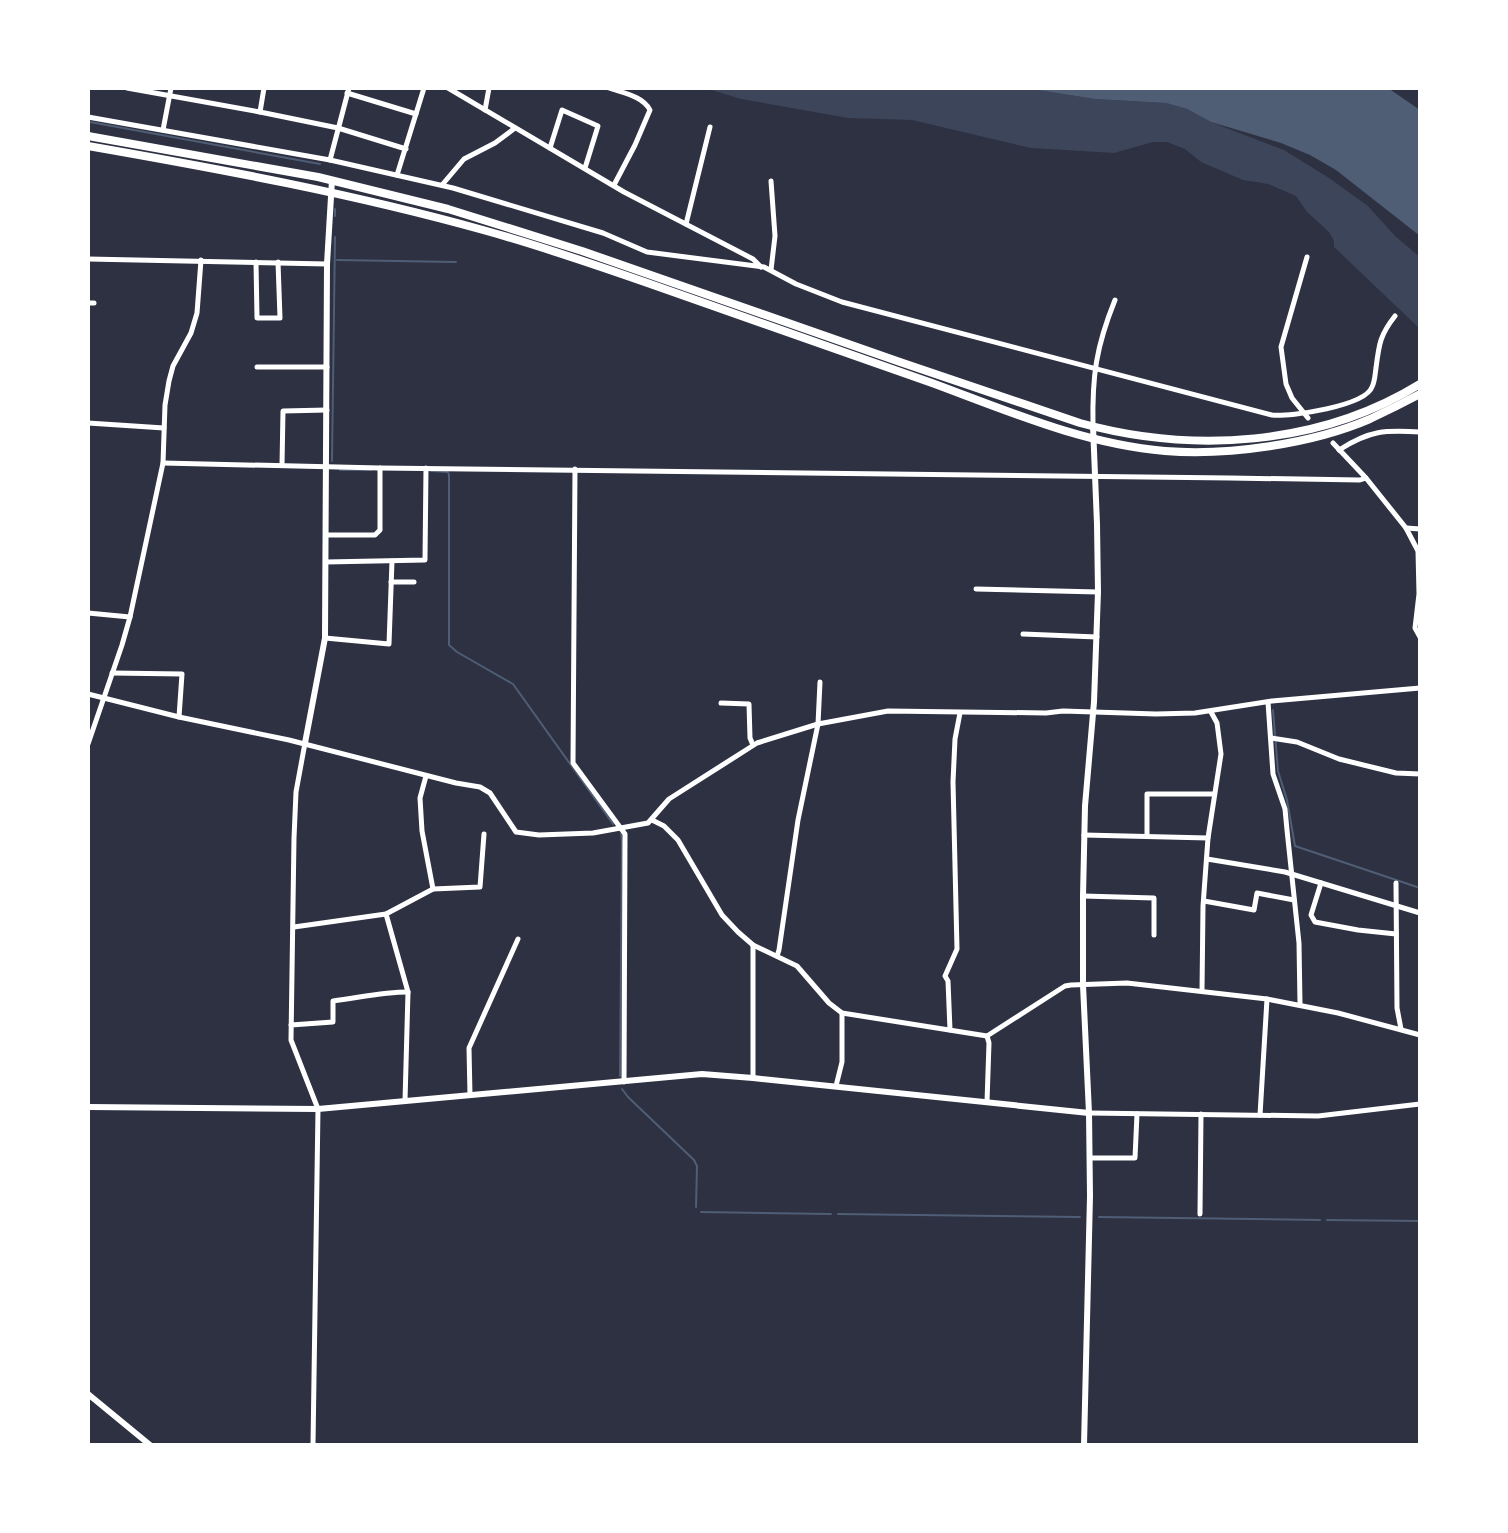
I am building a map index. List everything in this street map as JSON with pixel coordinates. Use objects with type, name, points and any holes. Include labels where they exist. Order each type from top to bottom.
[{"type":"highway","points":[[88,136],[332,180],[448,209],[534,235],[1093,426],[1145,437],[1230,441],[1306,430],[1347,418],[1420,384]]},
{"type":"highway","points":[[88,146],[331,193],[480,229],[579,259],[1026,418],[1094,440],[1141,449],[1210,453],[1309,438],[1369,419],[1420,394]]},
{"type":"street","points":[[127,88],[338,128],[406,149]]},
{"type":"street","points":[[163,130],[171,88]]},
{"type":"street","points":[[260,112],[264,88]]},
{"type":"street","points":[[397,175],[424,88]]},
{"type":"street","points":[[448,88],[457,90],[485,110],[614,185],[753,259],[761,267]]},
{"type":"street","points":[[485,110],[489,88]]},
{"type":"street","points":[[609,88],[643,101],[650,110],[614,185]]},
{"type":"street","points":[[330,160],[348,91],[416,114]]},
{"type":"street","points":[[550,148],[562,110],[598,126],[585,168]]},
{"type":"street","points":[[88,117],[330,160],[442,185],[603,233],[647,252],[761,267],[842,302],[1278,416],[1306,415],[1346,403],[1369,392],[1384,329],[1395,316]]},
{"type":"street","points":[[686,224],[710,127]]},
{"type":"street","points":[[442,185],[464,159],[495,143],[515,128]]},
{"type":"street","points":[[313,1445],[318,1109],[291,1040],[291,1025],[296,792],[325,638],[327,264],[332,180]]},
{"type":"street","points":[[771,181],[775,236],[771,270]]},
{"type":"street","points":[[1306,415],[1292,398],[1286,384],[1281,347],[1307,257]]},
{"type":"street","points":[[88,259],[327,264]]},
{"type":"street","points":[[88,744],[130,617],[163,463],[165,405],[173,366],[191,333],[197,313],[201,260]]},
{"type":"street","points":[[256,262],[257,318],[280,318],[278,262]]},
{"type":"street","points":[[1084,1445],[1090,1158],[1083,985],[1084,835],[1098,637],[1094,369],[1105,322],[1115,300]]},
{"type":"street","points":[[257,367],[327,367]]},
{"type":"street","points":[[282,465],[283,411],[327,410]]},
{"type":"street","points":[[88,423],[164,428]]},
{"type":"street","points":[[1339,450],[1378,431],[1420,432]]},
{"type":"street","points":[[1333,443],[1406,528],[1418,551],[1419,594],[1415,628],[1420,637]]},
{"type":"street","points":[[163,463],[1366,478]]},
{"type":"street","points":[[326,535],[375,535],[380,530],[380,468]]},
{"type":"street","points":[[326,562],[425,560],[426,468]]},
{"type":"street","points":[[575,469],[573,763],[625,834],[624,1082]]},
{"type":"street","points":[[1406,528],[1420,529]]},
{"type":"street","points":[[325,638],[389,644],[392,561]]},
{"type":"street","points":[[391,582],[414,582]]},
{"type":"street","points":[[976,589],[1098,592]]},
{"type":"street","points":[[88,613],[130,617]]},
{"type":"street","points":[[1023,634],[1098,637]]},
{"type":"street","points":[[112,673],[182,674],[179,717]]},
{"type":"street","points":[[777,956],[798,820],[818,724],[820,682]]},
{"type":"street","points":[[88,694],[305,743],[485,789],[516,832],[539,835],[593,833],[652,820],[669,799],[753,745],[818,724],[888,711],[1171,715],[1268,702],[1420,688]]},
{"type":"street","points":[[1268,702],[1274,778],[1285,809],[1292,874],[1299,943],[1300,1004]]},
{"type":"street","points":[[721,703],[749,704],[753,745]]},
{"type":"street","points":[[1202,991],[1208,838],[1221,754],[1217,723],[1211,712]]},
{"type":"street","points":[[950,1030],[948,981],[945,976],[957,949],[953,782],[960,713]]},
{"type":"street","points":[[1271,738],[1297,742],[1339,759],[1396,773],[1420,774]]},
{"type":"street","points":[[426,776],[420,798],[422,831],[433,889]]},
{"type":"street","points":[[1147,836],[1147,794],[1214,794]]},
{"type":"street","points":[[652,820],[664,826],[678,840],[722,915],[753,945],[797,966],[829,1003],[842,1013],[987,1036],[1065,986],[1127,983],[1300,1004],[1420,1035]]},
{"type":"street","points":[[294,927],[386,914],[433,889],[480,887],[484,834]]},
{"type":"street","points":[[1084,835],[1208,838]]},
{"type":"street","points":[[1207,859],[1292,874],[1420,913]]},
{"type":"street","points":[[1321,883],[1311,915],[1315,922],[1396,934]]},
{"type":"street","points":[[1396,883],[1397,1008],[1401,1030]]},
{"type":"street","points":[[1204,901],[1254,910],[1257,893],[1294,900]]},
{"type":"street","points":[[1083,896],[1154,898],[1154,935]]},
{"type":"street","points":[[386,914],[408,992],[405,1101]]},
{"type":"street","points":[[470,1095],[469,1048],[518,939]]},
{"type":"street","points":[[753,945],[753,1078]]},
{"type":"street","points":[[291,1025],[333,1022],[333,1001],[408,992]]},
{"type":"street","points":[[1260,1115],[1267,999]]},
{"type":"street","points":[[836,1086],[842,1062],[842,1013]]},
{"type":"street","points":[[987,1036],[987,1103]]},
{"type":"street","points":[[88,1107],[318,1109],[702,1074],[1089,1113],[1318,1116],[1420,1104]]},
{"type":"street","points":[[1090,1158],[1135,1158],[1137,1114]]},
{"type":"street","points":[[1200,1214],[1201,1114]]},
{"type":"street","points":[[88,1394],[150,1445]]},
{"type":"shaded area","points":[[705,88],[1025,88],[1095,99],[1166,103],[1187,109],[1211,122],[1284,150],[1368,206],[1395,236],[1420,257],[1420,329],[1334,247],[1329,232],[1307,212],[1296,196],[1268,184],[1243,180],[1201,162],[1185,149],[1167,142],[1153,142],[1114,153],[1031,148],[912,120],[848,118],[741,99]]},
{"type":"shaded area","points":[[1025,88],[1388,88],[1420,110],[1420,236],[1336,170],[1281,143],[1211,122],[1187,109],[1166,103],[1095,99]]},
{"type":"waterway","points":[[90,122],[320,164]]},
{"type":"waterway","points":[[335,209],[335,216]]},
{"type":"waterway","points":[[332,461],[335,237]]},
{"type":"waterway","points":[[337,260],[456,262]]},
{"type":"waterway","points":[[340,470],[371,470]]},
{"type":"waterway","points":[[431,471],[448,472],[449,475],[449,645],[513,684],[613,824]]},
{"type":"waterway","points":[[1273,710],[1278,771],[1295,846],[1420,888]]},
{"type":"waterway","points":[[620,1076],[621,834]]},
{"type":"waterway","points":[[622,1089],[694,1160],[697,1166],[696,1207]]},
{"type":"waterway","points":[[701,1212],[831,1214]]},
{"type":"waterway","points":[[838,1214],[1080,1217]]},
{"type":"waterway","points":[[1099,1217],[1320,1220]]},
{"type":"waterway","points":[[1327,1220],[1420,1221]]}]
